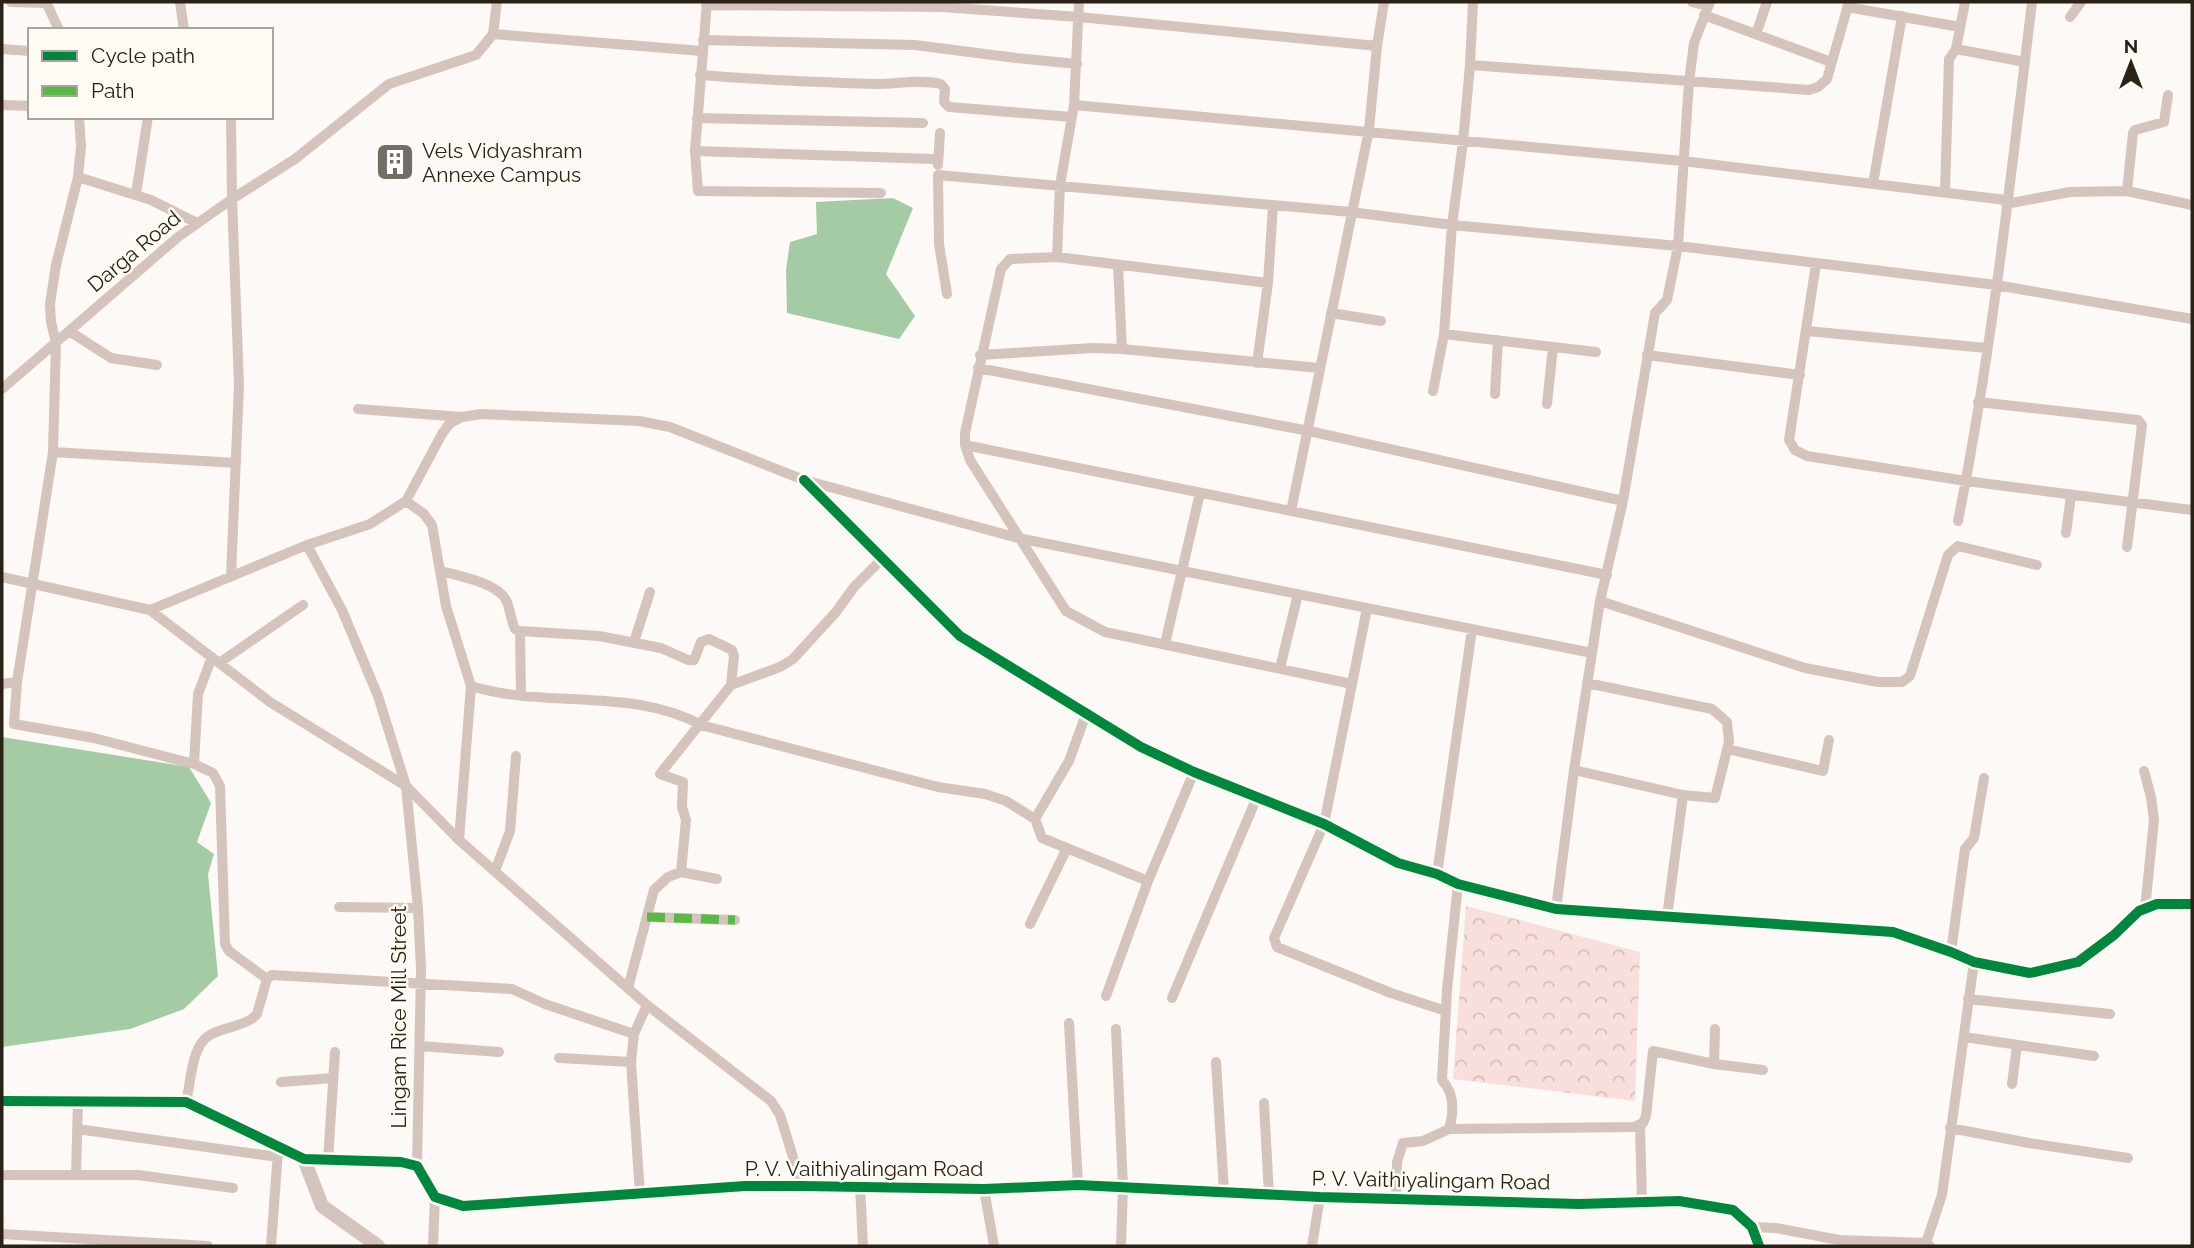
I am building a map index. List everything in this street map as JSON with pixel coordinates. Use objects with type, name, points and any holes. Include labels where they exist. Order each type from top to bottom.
[{"type":"street","points":[[11,2],[46,3],[58,28]]},
{"type":"street","points":[[180,2],[184,28]]},
{"type":"street","points":[[497,2],[493,34],[702,46],[915,45],[1077,64]]},
{"type":"street","points":[[1057,257],[1060,186],[1074,104],[1079,2]]},
{"type":"street","points":[[1291,511],[1369,130],[1384,2]]},
{"type":"street","points":[[1433,391],[1444,334],[1452,225],[1470,65],[1473,2]]},
{"type":"street","points":[[1692,2],[1756,34],[1831,62]]},
{"type":"street","points":[[1756,34],[1767,2]]},
{"type":"street","points":[[1945,192],[1950,59],[1956,49],[1965,2]]},
{"type":"street","points":[[1958,521],[1996,285],[2032,2]]},
{"type":"street","points":[[2070,17],[2081,2]]},
{"type":"street","points":[[881,194],[698,191],[695,151],[706,3],[942,7],[1079,17],[1377,46]]},
{"type":"street","points":[[1470,65],[1809,90],[1827,79],[1848,4],[1960,27]]},
{"type":"street","points":[[1556,909],[1600,601],[1623,501],[1655,313],[1667,300],[1678,246],[1689,82],[1694,43],[1707,8]]},
{"type":"street","points":[[1873,184],[1902,16]]},
{"type":"street","name":"Darga Road","points":[[2,389],[197,223],[295,159],[389,84],[476,55],[493,34]]},
{"type":"street","points":[[1956,49],[2025,62]]},
{"type":"street","points":[[2,50],[28,51]]},
{"type":"street","points":[[700,75],[773,81],[892,84],[934,82],[945,89],[944,102],[949,107],[1072,117]]},
{"type":"street","points":[[2127,191],[2133,133],[2164,122],[2168,95]]},
{"type":"street","points":[[1074,104],[1683,161],[1945,192],[2006,202],[2070,191],[2127,191],[2192,205]]},
{"type":"street","points":[[2,105],[28,106]]},
{"type":"street","points":[[697,118],[923,123]]},
{"type":"street","points":[[14,724],[17,682],[54,452],[56,343],[50,304],[56,265],[78,177],[81,146],[79,119]]},
{"type":"street","points":[[136,194],[148,119]]},
{"type":"street","points":[[231,119],[239,385],[231,576]]},
{"type":"street","points":[[940,133],[939,244],[947,294]]},
{"type":"street","points":[[695,151],[934,159],[938,163]]},
{"type":"street","points":[[938,175],[1351,212],[1452,225],[1678,246],[1996,285],[2192,319]]},
{"type":"street","points":[[78,177],[136,194],[197,223]]},
{"type":"street","points":[[1257,363],[1268,283],[1273,206]]},
{"type":"street","points":[[1268,283],[1057,257],[1010,259],[1001,269],[978,368],[965,445],[970,460],[1066,611],[1105,632],[1352,684]]},
{"type":"street","points":[[1816,264],[1789,440],[1795,450],[1807,456],[1966,481],[2192,510]]},
{"type":"street","points":[[1118,265],[1122,349]]},
{"type":"street","points":[[1331,313],[1381,321]]},
{"type":"street","points":[[69,331],[111,358],[157,365]]},
{"type":"street","points":[[1807,331],[1986,348]]},
{"type":"street","points":[[1444,334],[1596,352]]},
{"type":"street","points":[[1495,394],[1499,340]]},
{"type":"street","points":[[1547,404],[1553,346]]},
{"type":"street","points":[[981,355],[1093,348],[1122,349],[1320,368]]},
{"type":"street","points":[[1647,355],[1800,375]]},
{"type":"street","points":[[978,368],[1309,431],[1623,501]]},
{"type":"street","points":[[1978,401],[2138,420],[2142,425],[2127,547]]},
{"type":"street","points":[[358,409],[461,417],[481,414],[639,421],[670,427],[804,480],[1018,538],[1592,653]]},
{"type":"street","points":[[150,610],[307,545],[370,524],[406,501],[442,434],[450,423],[461,417]]},
{"type":"street","points":[[965,445],[1607,575]]},
{"type":"street","points":[[54,452],[236,463]]},
{"type":"street","points":[[804,480],[960,636],[1141,747],[1194,772],[1324,824],[1398,863],[1437,874],[1458,884],[1556,909],[1893,932],[1974,962],[2030,973],[2078,962],[2139,911],[2157,904],[2192,904]]},
{"type":"street","points":[[1165,645],[1200,493]]},
{"type":"street","points":[[2066,533],[2071,495]]},
{"type":"street","points":[[406,501],[424,514],[432,525],[446,606],[471,686],[459,840]]},
{"type":"street","name":"Lingam Rice Mill Street","points":[[307,545],[342,610],[378,696],[406,786],[418,908],[420,1046],[416,1166]]},
{"type":"street","points":[[1600,601],[1805,668],[1878,682],[1902,682],[1910,676],[1948,555],[1954,548],[1958,546],[2037,565]]},
{"type":"street","points":[[731,685],[780,667],[793,659],[836,612],[854,587],[882,559]]},
{"type":"street","points":[[441,571],[474,580],[496,590],[506,599],[515,629],[520,631],[599,636],[634,642],[661,648],[688,660],[694,660],[704,639],[732,650],[734,656],[731,685],[660,774],[683,782],[682,807],[686,820],[681,872]]},
{"type":"street","points":[[2,577],[150,610],[270,702],[406,786],[459,840],[647,1005],[777,1107],[802,1186]]},
{"type":"street","points":[[634,642],[650,592]]},
{"type":"street","points":[[1280,668],[1298,594]]},
{"type":"street","points":[[194,764],[198,694],[216,660],[303,605]]},
{"type":"street","points":[[1367,608],[1324,824],[1274,943],[1277,947],[1391,993],[1446,1011]]},
{"type":"street","points":[[1437,874],[1472,629]]},
{"type":"street","points":[[520,631],[521,696]]},
{"type":"street","points":[[2,684],[17,682]]},
{"type":"street","points":[[1574,770],[1683,795],[1715,798],[1729,742],[1727,722],[1712,709],[1587,683]]},
{"type":"street","points":[[471,686],[500,695],[628,703],[667,710],[701,725],[938,787],[985,794],[1006,801],[1035,819],[1042,838],[1148,881]]},
{"type":"street","points":[[1035,819],[1069,761],[1086,713]]},
{"type":"street","points":[[2,723],[94,738],[194,764],[214,773],[220,786],[225,944],[229,951],[267,979]]},
{"type":"street","points":[[1727,749],[1823,771],[1829,740]]},
{"type":"street","points":[[495,871],[510,831],[516,756]]},
{"type":"street","points":[[2144,771],[2154,820],[2145,909]]},
{"type":"street","points":[[1106,996],[1148,881],[1194,772]]},
{"type":"street","points":[[1951,952],[1965,849],[1974,838],[1984,778]]},
{"type":"street","points":[[1667,917],[1683,795]]},
{"type":"street","points":[[1172,998],[1257,797]]},
{"type":"street","points":[[1030,924],[1067,848]]},
{"type":"street","points":[[628,988],[654,890],[668,877],[681,872],[717,879]]},
{"type":"street","points":[[1449,1129],[1454,1113],[1449,1087],[1442,1080],[1458,884]]},
{"type":"street","points":[[339,907],[418,908]]},
{"type":"street","points":[[646,917],[736,920]]},
{"type":"street","points":[[1759,1246],[1752,1227],[1776,1228],[1839,1240],[1928,1245],[1942,1195],[1974,962]]},
{"type":"street","points":[[187,1102],[197,1051],[202,1041],[209,1035],[253,1018],[257,1014],[267,979],[272,975],[512,989],[545,1004],[634,1034]]},
{"type":"street","points":[[1968,999],[2110,1014]]},
{"type":"street","points":[[640,1194],[631,1062],[634,1034],[647,1005]]},
{"type":"street","points":[[1069,1023],[1078,1185]]},
{"type":"street","points":[[1116,1028],[1123,1187],[1121,1246]]},
{"type":"street","points":[[1714,1064],[1715,1029]]},
{"type":"street","points":[[1964,1037],[2094,1056]]},
{"type":"street","points":[[2012,1083],[2017,1045]]},
{"type":"street","points":[[420,1046],[499,1052]]},
{"type":"street","points":[[1396,1199],[1397,1162],[1403,1143],[1423,1141],[1449,1129],[1634,1127],[1640,1124],[1646,1115],[1653,1051],[1714,1064],[1763,1070]]},
{"type":"street","points":[[328,1160],[335,1052]]},
{"type":"street","points":[[559,1058],[631,1062]]},
{"type":"street","points":[[1216,1062],[1224,1192]]},
{"type":"street","points":[[281,1082],[333,1078]]},
{"type":"street","points":[[2,1101],[187,1102],[278,1152]]},
{"type":"street","points":[[76,1175],[78,1101]]},
{"type":"street","points":[[1264,1103],[1269,1195]]},
{"type":"street","points":[[1640,1124],[1642,1202]]},
{"type":"street","points":[[1950,1128],[2129,1158]]},
{"type":"street","points":[[77,1129],[278,1152],[303,1159],[401,1162],[416,1166],[435,1197],[433,1246]]},
{"type":"street","points":[[271,1246],[278,1152]]},
{"type":"street","points":[[303,1159],[322,1206],[378,1246]]},
{"type":"street","points":[[2,1175],[138,1175],[233,1188]]},
{"type":"street","name":"P. V. Vaithiyalingam Road","points":[[435,1197],[463,1206],[746,1186],[984,1189],[1078,1185],[1320,1197],[1579,1204],[1679,1201],[1734,1210],[1752,1227]]},
{"type":"street","points":[[860,1186],[863,1246]]},
{"type":"street","points":[[984,1189],[995,1246]]},
{"type":"street","points":[[1312,1246],[1320,1197]]},
{"type":"street","points":[[2,1234],[208,1246]]},
{"type":"green space","points":[[1466,906],[1640,952],[1635,1101],[1453,1079]]},
{"type":"shaded area","points":[[893,198],[913,208],[886,274],[915,316],[899,339],[787,313],[786,270],[790,242],[817,234],[816,202]]},
{"type":"shaded area","points":[[2,737],[189,767],[211,803],[197,842],[214,854],[208,874],[218,976],[184,1009],[130,1029],[2,1047]]},
{"type":"marked path","points":[[647,917],[735,920]]},
{"type":"cycle path","points":[[804,480],[960,636],[1141,747],[1194,772],[1324,824],[1398,863],[1437,874],[1458,884],[1556,909],[1893,932],[1974,962],[2030,973],[2078,962],[2114,935],[2139,911],[2157,904],[2192,904]]},
{"type":"cycle path","points":[[2,1101],[186,1102],[304,1159],[401,1162],[417,1166],[435,1197],[463,1206],[745,1186],[984,1189],[1078,1185],[1320,1197],[1579,1204],[1679,1201],[1733,1210],[1752,1227],[1759,1246]]},
{"type":"place","name":"Vels Vidyashram Annexe Campus","points":[[395,162]]}]
